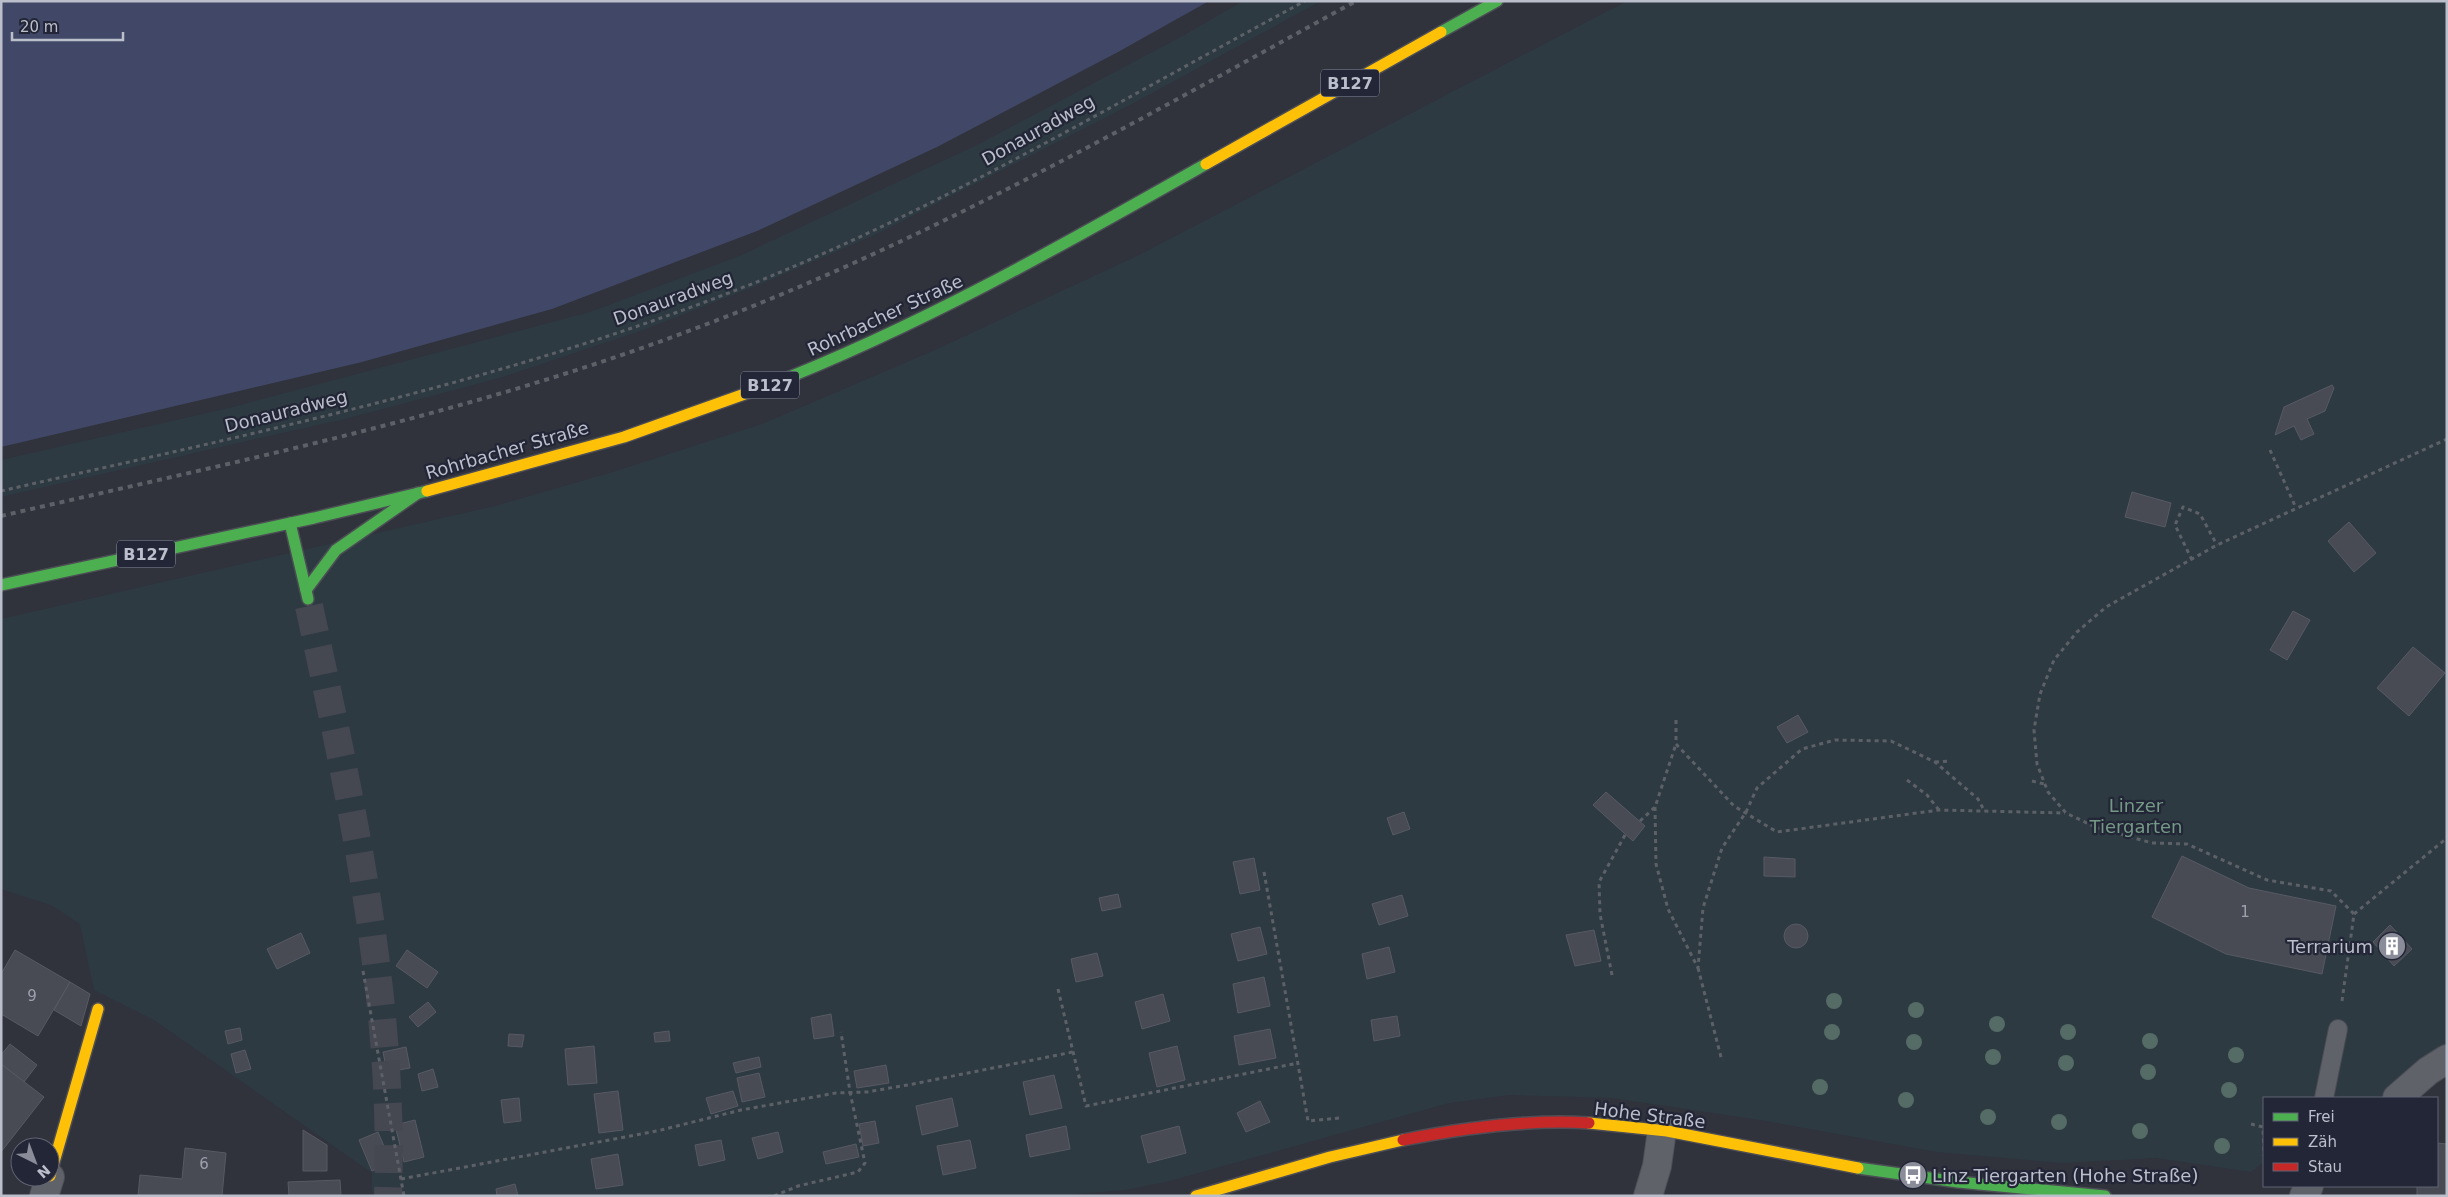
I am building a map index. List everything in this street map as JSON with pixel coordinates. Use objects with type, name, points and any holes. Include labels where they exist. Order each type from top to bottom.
[{"type":"main road","name":"Rohrbacher Straße","points":[[1,585],[290,523],[418,493],[597,443],[739,398],[825,364],[915,323],[1028,265],[1497,1]]},
{"type":"main road","points":[[306,590],[322,566],[336,550],[418,493]]},
{"type":"main road","points":[[290,523],[309,606]]},
{"type":"main road","points":[[60,1141],[98,1008]]},
{"type":"main road","name":"Hohe Straße","points":[[1196,1196],[1330,1157],[1459,1130],[1546,1123],[1662,1130],[1872,1170],[1968,1184],[2105,1196]]},
{"type":"street","points":[[2398,1097],[2428,1071],[2447,1059]]},
{"type":"street","points":[[1648,1196],[1657,1166],[1662,1130]]},
{"type":"lane","points":[[2324,1097],[2338,1029]]},
{"type":"path","name":"Donauradweg","points":[[1,491],[393,399],[571,348],[710,299],[848,242],[976,179],[1305,1]]},
{"type":"path","points":[[2354,914],[2331,891],[2267,880],[2187,844],[2152,843],[2095,827],[2066,813],[2048,792],[2037,764],[2034,730],[2040,694],[2054,660],[2077,632],[2106,607],[2216,545],[2447,438]]},
{"type":"path","points":[[2270,450],[2296,508]]},
{"type":"path","points":[[2192,560],[2175,525],[2183,507],[2200,514],[2216,545]]},
{"type":"path","points":[[1676,720],[1676,744],[1655,807],[1656,864],[1668,909],[1698,968],[1722,1061]]},
{"type":"path","points":[[1698,968],[1703,908],[1722,848],[1746,812],[1757,788],[1802,749],[1835,740],[1891,741],[1935,762],[1978,798],[1984,810]]},
{"type":"path","points":[[1676,744],[1734,806],[1777,832],[1938,810],[2066,813]]},
{"type":"path","points":[[1935,762],[1950,761]]},
{"type":"path","points":[[1908,780],[1927,795],[1938,810]]},
{"type":"path","points":[[2032,781],[2045,784]]},
{"type":"path","points":[[1640,821],[1655,807]]},
{"type":"path","points":[[1612,975],[1600,914],[1599,882],[1625,835]]},
{"type":"path","points":[[2338,1029],[2354,914],[2447,838]]},
{"type":"path","points":[[1264,872],[1308,1121],[1347,1117]]},
{"type":"path","points":[[363,971],[404,1196]]},
{"type":"path","points":[[1058,989],[1086,1106],[1298,1063]]},
{"type":"path","points":[[774,1196],[798,1186],[858,1172],[865,1163],[850,1092],[841,1032]]},
{"type":"path","points":[[401,1179],[657,1131],[741,1110],[836,1092],[913,1084],[1073,1052]]},
{"type":"path","points":[[2250,1124],[2263,1127]]},
{"type":"green space","points":[[1243,1],[1321,1],[1132,104],[877,234],[766,282],[646,329],[503,377],[349,418],[1,497],[1,460],[229,408],[590,312],[737,257],[977,145],[1179,38]]},
{"type":"green space","name":"Linzer Tiergarten","points":[[1627,1],[2447,1],[2447,1042],[2380,1097],[2263,1097],[2263,1163],[2251,1172],[2157,1158],[2061,1163],[1937,1152],[1760,1120],[1612,1098],[1509,1095],[1449,1103],[1170,1181],[1125,1190],[1050,1196],[376,1196],[372,1192],[372,1173],[154,1020],[94,990],[80,924],[51,905],[1,889],[1,619],[495,506],[616,471],[762,424],[935,350],[1137,256]]},
{"type":"water","points":[[1,1],[1209,1],[1118,52],[937,147],[757,231],[552,309],[362,362],[1,447]]},
{"type":"building","points":[[2332,385],[2334,388],[2325,411],[2307,419],[2314,434],[2301,440],[2294,426],[2275,435],[2284,407]]},
{"type":"building","points":[[2132,492],[2171,503],[2165,527],[2125,517]]},
{"type":"building","points":[[2349,522],[2376,553],[2354,572],[2328,541]]},
{"type":"building","points":[[2293,611],[2310,620],[2287,660],[2270,650]]},
{"type":"building","points":[[2413,647],[2445,673],[2409,716],[2377,688]]},
{"type":"building","points":[[1798,715],[1808,732],[1787,743],[1777,727]]},
{"type":"building","points":[[1606,792],[1645,826],[1633,841],[1593,805]]},
{"type":"building","points":[[1404,812],[1410,829],[1393,835],[1387,818]]},
{"type":"building","points":[[2182,856],[2249,888],[2336,906],[2322,974],[2226,954],[2152,917]]},
{"type":"building","points":[[1764,857],[1795,859],[1795,877],[1764,876]]},
{"type":"building","points":[[1254,858],[1260,890],[1240,894],[1233,862]]},
{"type":"building","points":[[1118,894],[1121,907],[1102,911],[1099,898]]},
{"type":"building","points":[[1402,895],[1408,916],[1379,925],[1372,904]]},
{"type":"building","points":[[1796,924],[1805,927],[1808,936],[1805,945],[1796,948],[1787,945],[1784,936],[1787,927]]},
{"type":"building","name":"Terrarium","points":[[2390,925],[2412,949],[2394,966],[2373,942]]},
{"type":"building","points":[[1260,927],[1267,954],[1238,961],[1231,934]]},
{"type":"building","points":[[1594,930],[1601,961],[1575,966],[1566,935]]},
{"type":"building","points":[[301,933],[310,953],[277,969],[267,949]]},
{"type":"building","points":[[1389,947],[1395,972],[1367,979],[1362,954]]},
{"type":"building","points":[[15,950],[70,982],[38,1036],[1,1014],[1,974]]},
{"type":"building","points":[[407,950],[438,972],[427,988],[396,966]]},
{"type":"building","points":[[1097,953],[1103,976],[1076,982],[1071,959]]},
{"type":"building","points":[[1264,977],[1270,1006],[1238,1013],[1233,984]]},
{"type":"building","points":[[70,982],[90,994],[81,1026],[54,1010]]},
{"type":"building","points":[[1163,994],[1170,1021],[1142,1029],[1135,1002]]},
{"type":"building","points":[[428,1002],[436,1012],[418,1027],[409,1017]]},
{"type":"building","points":[[831,1014],[834,1036],[814,1039],[811,1018]]},
{"type":"building","points":[[1397,1016],[1400,1036],[1374,1041],[1371,1020]]},
{"type":"building","points":[[240,1028],[242,1040],[228,1044],[225,1031]]},
{"type":"building","points":[[1270,1029],[1276,1058],[1239,1065],[1234,1036]]},
{"type":"building","points":[[669,1031],[670,1041],[655,1042],[654,1033]]},
{"type":"building","points":[[509,1034],[524,1035],[522,1047],[508,1046]]},
{"type":"building","points":[[10,1044],[37,1065],[24,1082],[1,1064],[1,1055]]},
{"type":"building","points":[[594,1046],[597,1083],[568,1085],[565,1049]]},
{"type":"building","points":[[1177,1046],[1185,1080],[1157,1087],[1149,1053]]},
{"type":"building","points":[[406,1047],[410,1068],[387,1072],[383,1052]]},
{"type":"building","points":[[245,1050],[251,1069],[236,1073],[231,1054]]},
{"type":"building","points":[[759,1057],[761,1067],[736,1073],[733,1063]]},
{"type":"building","points":[[1,1064],[44,1097],[13,1137],[10,1137],[10,1140],[1,1152]]},
{"type":"building","points":[[886,1065],[889,1083],[857,1088],[854,1071]]},
{"type":"building","points":[[433,1069],[438,1087],[422,1091],[418,1074]]},
{"type":"building","points":[[759,1073],[765,1097],[742,1102],[737,1078]]},
{"type":"building","points":[[1054,1075],[1062,1108],[1030,1115],[1023,1082]]},
{"type":"building","points":[[618,1091],[623,1130],[599,1133],[594,1094]]},
{"type":"building","points":[[733,1091],[738,1106],[711,1114],[706,1098]]},
{"type":"building","points":[[519,1098],[521,1121],[504,1123],[501,1100]]},
{"type":"building","points":[[952,1098],[958,1126],[922,1135],[916,1106]]},
{"type":"building","points":[[1260,1101],[1270,1122],[1246,1132],[1237,1113]]},
{"type":"building","points":[[415,1120],[424,1157],[404,1162],[395,1125]]},
{"type":"building","points":[[875,1121],[879,1143],[863,1146],[859,1124]]},
{"type":"building","points":[[1066,1126],[1070,1149],[1030,1157],[1026,1135]]},
{"type":"building","points":[[1179,1126],[1186,1153],[1148,1163],[1141,1136]]},
{"type":"building","points":[[303,1130],[327,1145],[327,1171],[303,1171]]},
{"type":"building","points":[[378,1132],[391,1163],[372,1171],[359,1140]]},
{"type":"building","points":[[778,1132],[783,1152],[758,1159],[752,1138]]},
{"type":"building","points":[[721,1140],[725,1160],[699,1166],[695,1145]]},
{"type":"building","points":[[970,1140],[976,1168],[943,1175],[937,1146]]},
{"type":"building","points":[[2438,1143],[2447,1144],[2447,1196],[2417,1196],[2417,1187],[2438,1187]]},
{"type":"building","points":[[856,1144],[859,1157],[826,1164],[823,1152]]},
{"type":"building","points":[[185,1148],[226,1153],[222,1196],[138,1196],[140,1175],[182,1179]]},
{"type":"building","points":[[618,1154],[623,1185],[596,1189],[591,1159]]},
{"type":"building","points":[[340,1180],[341,1196],[289,1196],[288,1182]]},
{"type":"building","points":[[515,1184],[518,1196],[497,1196],[496,1189]]},
{"type":"tunnel","points":[[309,606],[354,825],[377,973],[385,1047],[388,1121],[388,1196]]},
{"type":"railway","points":[[1,516],[269,454],[446,409],[621,355],[707,324],[874,254],[956,215],[1117,132],[1356,1]]},
{"type":"traffic: fast","points":[[1441,32],[1497,1]]},
{"type":"traffic: fast","points":[[767,386],[824,363],[936,311],[1045,254],[1206,164]]},
{"type":"traffic: fast","points":[[1,585],[314,518],[427,491]]},
{"type":"traffic: fast","points":[[306,590],[336,550],[418,493]]},
{"type":"traffic: fast","points":[[290,523],[308,599]]},
{"type":"traffic: fast","points":[[1858,1168],[1958,1182],[2105,1196]]},
{"type":"traffic: slow","points":[[1206,164],[1441,32]]},
{"type":"traffic: slow","points":[[427,491],[624,437],[767,386]]},
{"type":"traffic: slow","points":[[60,1141],[98,1009]]},
{"type":"traffic: slow","points":[[1589,1123],[1667,1131],[1858,1168]]},
{"type":"traffic: slow","points":[[1196,1196],[1330,1157],[1403,1140]]},
{"type":"traffic: jam","points":[[1403,1140],[1519,1123],[1589,1123]]},
{"type":"place","name":"Terrarium","points":[[2392,946]]},
{"type":"place","name":"Linz Tiergarten (Hohe Straße)","points":[[1913,1175]]}]
